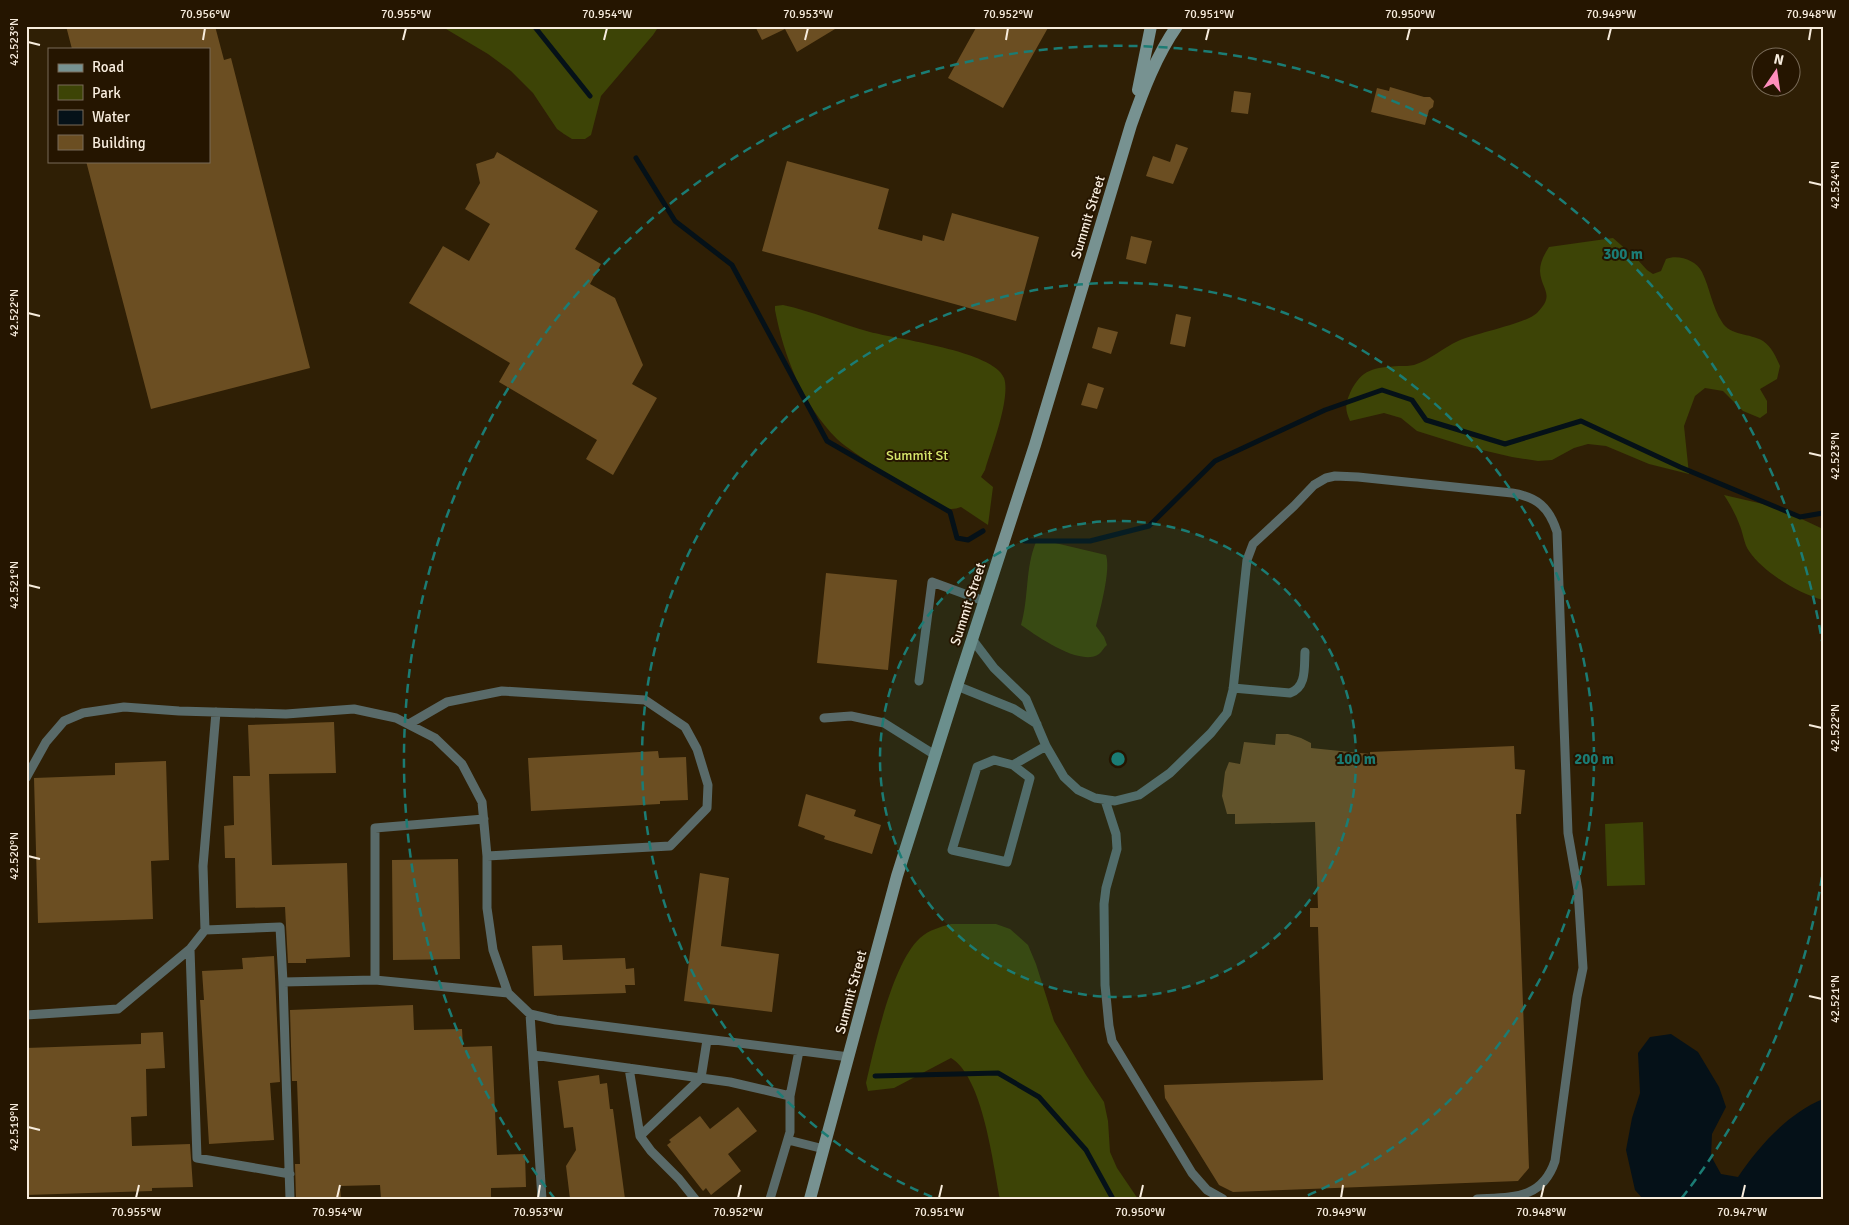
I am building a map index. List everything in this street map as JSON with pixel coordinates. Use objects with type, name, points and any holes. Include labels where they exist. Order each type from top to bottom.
[{"type":"main road","points":[[1131,125],[1151,26]]},
{"type":"main road","name":"Summit Street","points":[[810,1199],[898,876],[956,686],[1035,446],[1131,125],[1153,70],[1177,26]]},
{"type":"lane","points":[[972,639],[994,668],[1026,699],[1046,746],[1064,776],[1078,790],[1095,798],[1115,801],[1139,795],[1170,773],[1211,734],[1227,713],[1234,688],[1247,560],[1253,544],[1314,485],[1326,478],[1335,476],[1358,477],[1527,495],[1542,505],[1553,519],[1557,532],[1568,833],[1578,890],[1583,968],[1577,996],[1555,1161],[1551,1174],[1536,1190],[1516,1197],[1477,1199]]},
{"type":"lane","points":[[919,681],[932,582],[984,601]]},
{"type":"lane","points":[[1234,688],[1290,693],[1294,691],[1300,687],[1303,681],[1305,652]]},
{"type":"lane","points":[[956,686],[1014,709],[1038,724]]},
{"type":"lane","points":[[409,724],[447,702],[502,690],[645,700],[685,727],[697,749],[708,785],[707,808],[670,846],[487,856]]},
{"type":"lane","points":[[26,778],[46,742],[64,721],[83,713],[124,707],[286,714],[354,709],[396,718],[435,738],[462,764],[482,802],[487,856],[487,908],[493,950],[508,993],[530,1014],[556,1020],[849,1057]]},
{"type":"lane","points":[[26,1015],[118,1009],[190,949],[205,930],[203,866],[216,712]]},
{"type":"lane","points":[[824,718],[851,716],[884,723],[935,755]]},
{"type":"lane","points":[[1013,764],[1030,778],[1007,862],[952,850],[977,767],[994,760],[1013,764],[1046,746]]},
{"type":"lane","points":[[1104,800],[1116,834],[1117,849],[1106,888],[1104,904],[1105,985],[1112,1041],[1192,1173],[1207,1190],[1223,1199]]},
{"type":"lane","points":[[375,980],[375,828],[484,819]]},
{"type":"lane","points":[[205,930],[280,927],[290,1199]]},
{"type":"lane","points":[[190,949],[198,1158],[290,1174]]},
{"type":"lane","points":[[283,982],[375,980],[508,993]]},
{"type":"lane","points":[[530,1014],[542,1199]]},
{"type":"lane","points":[[640,1136],[702,1078],[707,1040]]},
{"type":"lane","points":[[770,1199],[790,1132],[790,1096],[799,1051]]},
{"type":"lane","points":[[533,1055],[730,1082],[790,1096]]},
{"type":"lane","points":[[629,1068],[640,1136],[651,1151],[679,1179],[695,1199]]},
{"type":"lane","points":[[788,1140],[824,1150]]},
{"type":"green space","points":[[441,26],[659,26],[601,96],[591,135],[585,139],[572,139],[557,129],[533,93],[511,71],[488,54]]},
{"type":"green space","points":[[1613,238],[1653,274],[1661,271],[1666,259],[1676,257],[1696,264],[1702,272],[1716,310],[1726,327],[1735,332],[1758,338],[1766,343],[1780,366],[1777,379],[1760,389],[1767,401],[1767,413],[1760,418],[1743,411],[1723,391],[1705,388],[1695,396],[1684,426],[1689,474],[1649,464],[1606,446],[1588,444],[1574,448],[1552,460],[1538,461],[1465,446],[1417,431],[1401,418],[1384,413],[1350,421],[1346,410],[1347,400],[1355,385],[1364,374],[1376,369],[1414,365],[1458,341],[1531,317],[1543,307],[1546,301],[1547,296],[1540,268],[1549,247]]},
{"type":"green space","name":"Summit St","points":[[783,305],[870,332],[964,353],[982,360],[996,369],[1004,378],[1005,398],[999,424],[985,470],[981,477],[993,487],[988,525],[961,507],[948,509],[923,499],[897,483],[837,439],[814,411],[790,363],[775,310],[775,306]]},
{"type":"green space","points":[[1724,495],[1776,507],[1823,529],[1823,600],[1803,593],[1782,581],[1755,559],[1747,548],[1737,518]]},
{"type":"green space","points":[[1036,542],[1051,542],[1106,555],[1106,580],[1096,626],[1107,645],[1099,654],[1091,657],[1070,653],[1021,625],[1030,562]]},
{"type":"green space","points":[[1643,822],[1645,885],[1607,886],[1605,824]]},
{"type":"green space","points":[[951,924],[996,924],[1010,929],[1028,945],[1054,1021],[1104,1102],[1108,1121],[1110,1152],[1117,1168],[1138,1199],[1000,1199],[990,1144],[979,1102],[962,1068],[951,1058],[894,1088],[868,1091],[866,1083],[880,1027],[901,966],[910,950],[923,935]]},
{"type":"water","points":[[1671,1034],[1698,1052],[1719,1087],[1726,1107],[1712,1134],[1711,1156],[1721,1174],[1738,1177],[1775,1132],[1797,1113],[1823,1099],[1823,1199],[1643,1199],[1635,1190],[1626,1150],[1632,1118],[1640,1093],[1638,1053],[1650,1037]]},
{"type":"building","points":[[66,26],[215,26],[224,60],[231,58],[310,368],[151,409],[86,162],[210,162],[210,48],[72,48]]},
{"type":"building","points":[[755,26],[840,26],[797,52],[785,29],[762,40]]},
{"type":"building","points":[[977,26],[1049,26],[1003,108],[948,78]]},
{"type":"building","points":[[1390,87],[1430,97],[1434,101],[1433,107],[1429,110],[1425,125],[1371,112],[1377,88],[1389,91]]},
{"type":"building","points":[[1234,91],[1251,93],[1248,114],[1231,112]]},
{"type":"building","points":[[1176,144],[1188,148],[1173,184],[1146,176],[1153,156],[1170,162]]},
{"type":"building","points":[[497,152],[598,211],[575,249],[601,264],[590,284],[615,298],[643,365],[632,384],[657,398],[613,475],[586,459],[597,440],[499,382],[510,363],[409,303],[443,246],[469,261],[490,224],[465,209],[480,183],[476,164],[494,158]]},
{"type":"building","points":[[787,161],[889,189],[878,229],[922,241],[923,235],[944,241],[952,213],[1039,237],[1016,321],[762,251]]},
{"type":"building","points":[[1131,236],[1152,241],[1146,264],[1126,259]]},
{"type":"building","points":[[1176,314],[1191,317],[1185,347],[1170,344]]},
{"type":"building","points":[[1098,327],[1118,332],[1111,354],[1092,348]]},
{"type":"building","points":[[1088,383],[1104,388],[1097,409],[1081,405]]},
{"type":"building","points":[[826,573],[897,580],[888,670],[817,663]]},
{"type":"building","points":[[334,722],[336,773],[269,774],[272,865],[347,863],[350,957],[306,959],[306,963],[288,963],[285,907],[236,908],[235,858],[225,858],[224,826],[234,825],[233,776],[250,776],[248,725]]},
{"type":"building","points":[[1276,734],[1288,734],[1301,738],[1311,743],[1311,748],[1370,754],[1370,752],[1514,746],[1515,769],[1525,770],[1521,814],[1516,814],[1529,1168],[1518,1181],[1233,1192],[1219,1185],[1165,1098],[1164,1085],[1323,1080],[1318,927],[1310,927],[1310,908],[1318,908],[1315,822],[1235,824],[1235,814],[1227,814],[1222,796],[1225,772],[1229,762],[1240,764],[1244,742],[1275,745]]},
{"type":"building","points":[[658,751],[659,758],[686,757],[688,800],[660,801],[660,804],[531,811],[528,758]]},
{"type":"building","points":[[166,761],[169,860],[151,861],[153,919],[38,923],[34,778],[115,775],[115,763]]},
{"type":"building","points":[[806,794],[856,810],[854,816],[881,825],[872,854],[824,839],[825,836],[798,826]]},
{"type":"building","points":[[458,859],[460,959],[393,960],[392,860]]},
{"type":"building","points":[[700,873],[729,878],[721,946],[779,954],[772,1012],[684,1001]]},
{"type":"building","points":[[562,945],[563,960],[625,958],[626,969],[634,968],[635,985],[625,985],[626,993],[534,996],[532,946]]},
{"type":"building","points":[[274,956],[280,1082],[270,1083],[274,1140],[209,1144],[200,1000],[204,1000],[202,971],[243,969],[242,958]]},
{"type":"building","points":[[413,1005],[414,1030],[462,1029],[463,1047],[492,1046],[497,1155],[525,1154],[526,1187],[491,1188],[491,1199],[456,1199],[456,1197],[381,1199],[380,1185],[340,1186],[341,1199],[296,1199],[295,1164],[300,1164],[297,1081],[292,1081],[290,1010]]},
{"type":"building","points":[[163,1032],[165,1068],[146,1069],[147,1116],[131,1117],[132,1146],[190,1144],[193,1187],[152,1188],[152,1191],[26,1195],[26,1048],[141,1044],[141,1033]]},
{"type":"building","points":[[599,1075],[600,1084],[607,1083],[610,1109],[613,1109],[625,1199],[570,1199],[566,1166],[576,1150],[573,1127],[564,1128],[558,1081]]},
{"type":"building","points":[[738,1107],[757,1131],[728,1154],[741,1171],[711,1195],[706,1188],[703,1191],[667,1145],[671,1142],[669,1140],[700,1116],[710,1129]]},
{"type":"waterway","points":[[534,26],[590,96]]},
{"type":"waterway","points":[[636,158],[675,221],[732,265],[827,441],[950,512],[957,538],[968,540],[983,531]]},
{"type":"waterway","points":[[1025,541],[1090,541],[1149,526],[1215,461],[1325,410],[1382,390],[1412,400],[1426,420],[1505,444],[1581,421],[1680,467],[1800,517],[1823,513]]},
{"type":"waterway","points":[[875,1076],[998,1073],[1039,1097],[1086,1150],[1113,1199]]}]
